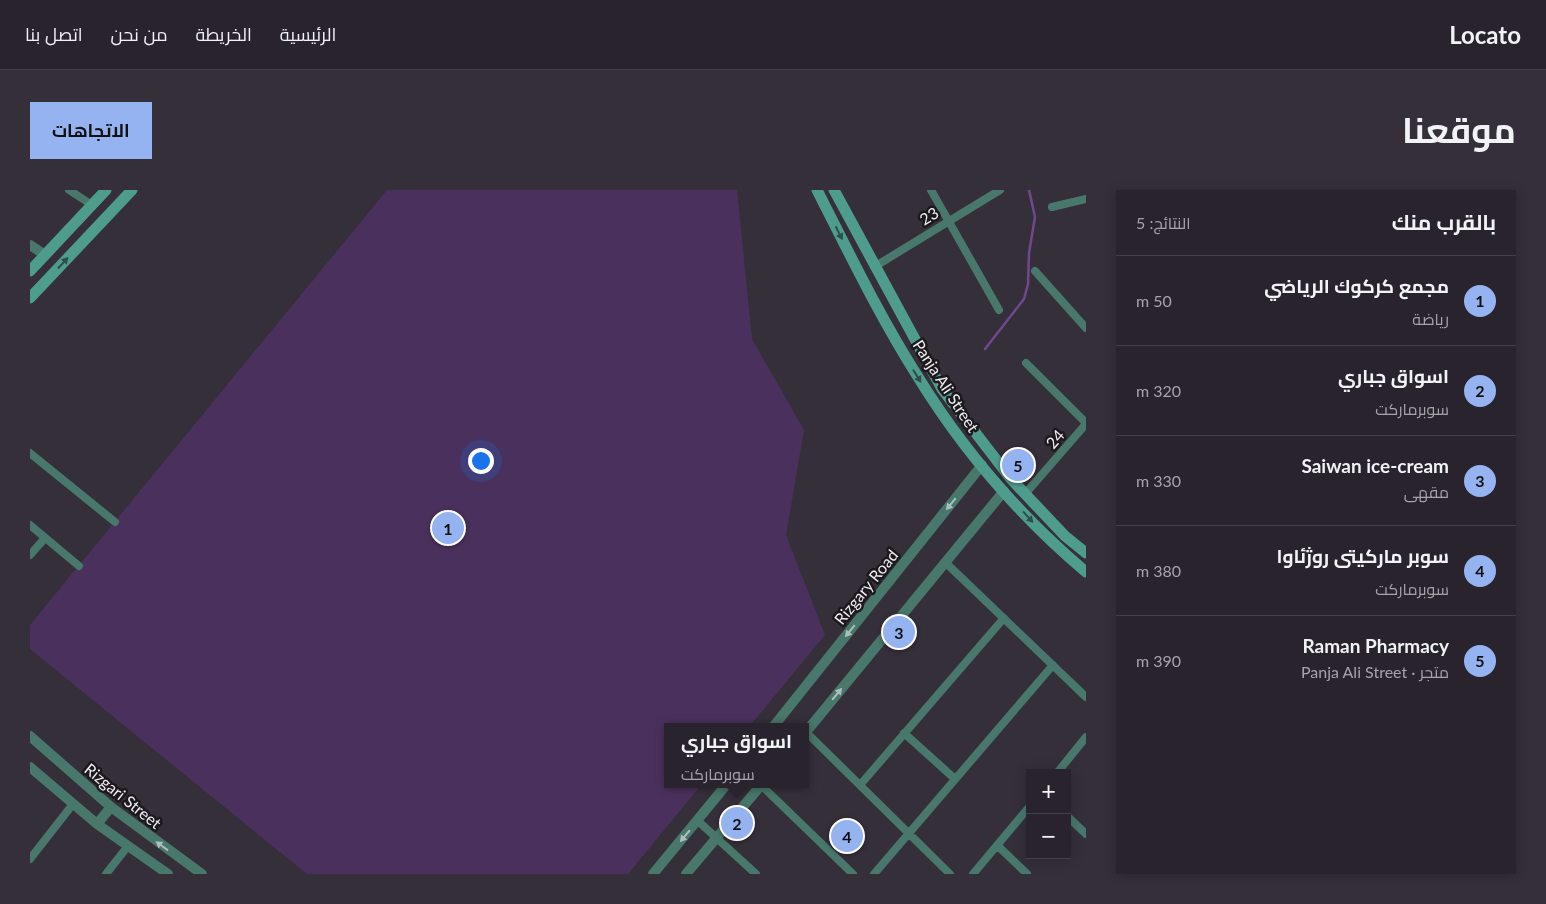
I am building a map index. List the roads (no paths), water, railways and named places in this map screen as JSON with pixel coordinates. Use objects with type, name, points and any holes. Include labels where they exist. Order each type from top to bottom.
[{"type":"main road","points":[[30,271],[106,190]]},
{"type":"main road","points":[[30,298],[132,190]]},
{"type":"main road","name":"Panja Ali Street","points":[[817,190],[882,314],[918,377],[982,466],[1050,541],[1086,572]]},
{"type":"main road","name":"Panja Ali Street","points":[[834,190],[874,267],[942,389],[1011,479],[1065,536],[1086,553]]},
{"type":"main road","points":[[882,314],[896,306]]},
{"type":"street","points":[[69,190],[92,205]]},
{"type":"street","points":[[931,190],[999,310]]},
{"type":"street","name":"23","points":[[874,267],[1000,190]]},
{"type":"street","points":[[1052,207],[1086,199]]},
{"type":"street","points":[[30,245],[44,255]]},
{"type":"street","points":[[1034,271],[1086,328]]},
{"type":"street","points":[[1026,363],[1086,424]]},
{"type":"street","name":"24","points":[[1025,494],[1086,424]]},
{"type":"street","points":[[30,452],[115,522]]},
{"type":"street","name":"Rizgary Road","points":[[776,723],[982,466]]},
{"type":"street","points":[[809,728],[1004,491]]},
{"type":"street","points":[[30,525],[79,566]]},
{"type":"street","points":[[30,555],[45,538]]},
{"type":"street","points":[[946,563],[1086,696]]},
{"type":"street","points":[[860,785],[1004,618]]},
{"type":"street","points":[[874,874],[1053,665]]},
{"type":"street","points":[[904,733],[955,779]]},
{"type":"street","points":[[809,735],[950,874]]},
{"type":"street","name":"Rizgari Street","points":[[30,736],[111,807],[202,874]]},
{"type":"street","points":[[1060,769],[1086,738]]},
{"type":"street","points":[[30,767],[97,824],[168,874]]},
{"type":"street","points":[[653,874],[724,788]]},
{"type":"street","points":[[686,874],[759,788]]},
{"type":"street","points":[[765,788],[853,874]]},
{"type":"street","points":[[30,858],[73,804]]},
{"type":"street","points":[[97,824],[111,807]]},
{"type":"street","points":[[974,874],[1026,811]]},
{"type":"street","points":[[1071,820],[1086,834]]},
{"type":"street","points":[[698,821],[718,837],[756,874]]},
{"type":"street","points":[[106,874],[128,846]]},
{"type":"street","points":[[997,846],[1026,874]]},
{"type":"waterway","points":[[985,349],[1024,299],[1028,284],[1029,253],[1035,217],[1029,190]]},
{"type":"place","name":"Raman Pharmacy","points":[[1018,465]]},
{"type":"place","name":"مجمع كركوك الرياضي","points":[[448,528]]},
{"type":"place","name":"Saiwan ice-cream","points":[[899,632]]},
{"type":"place","name":"اسواق جباري","points":[[737,823]]},
{"type":"place","name":"سوبر ماركيتى روژئاوا","points":[[847,836]]}]
